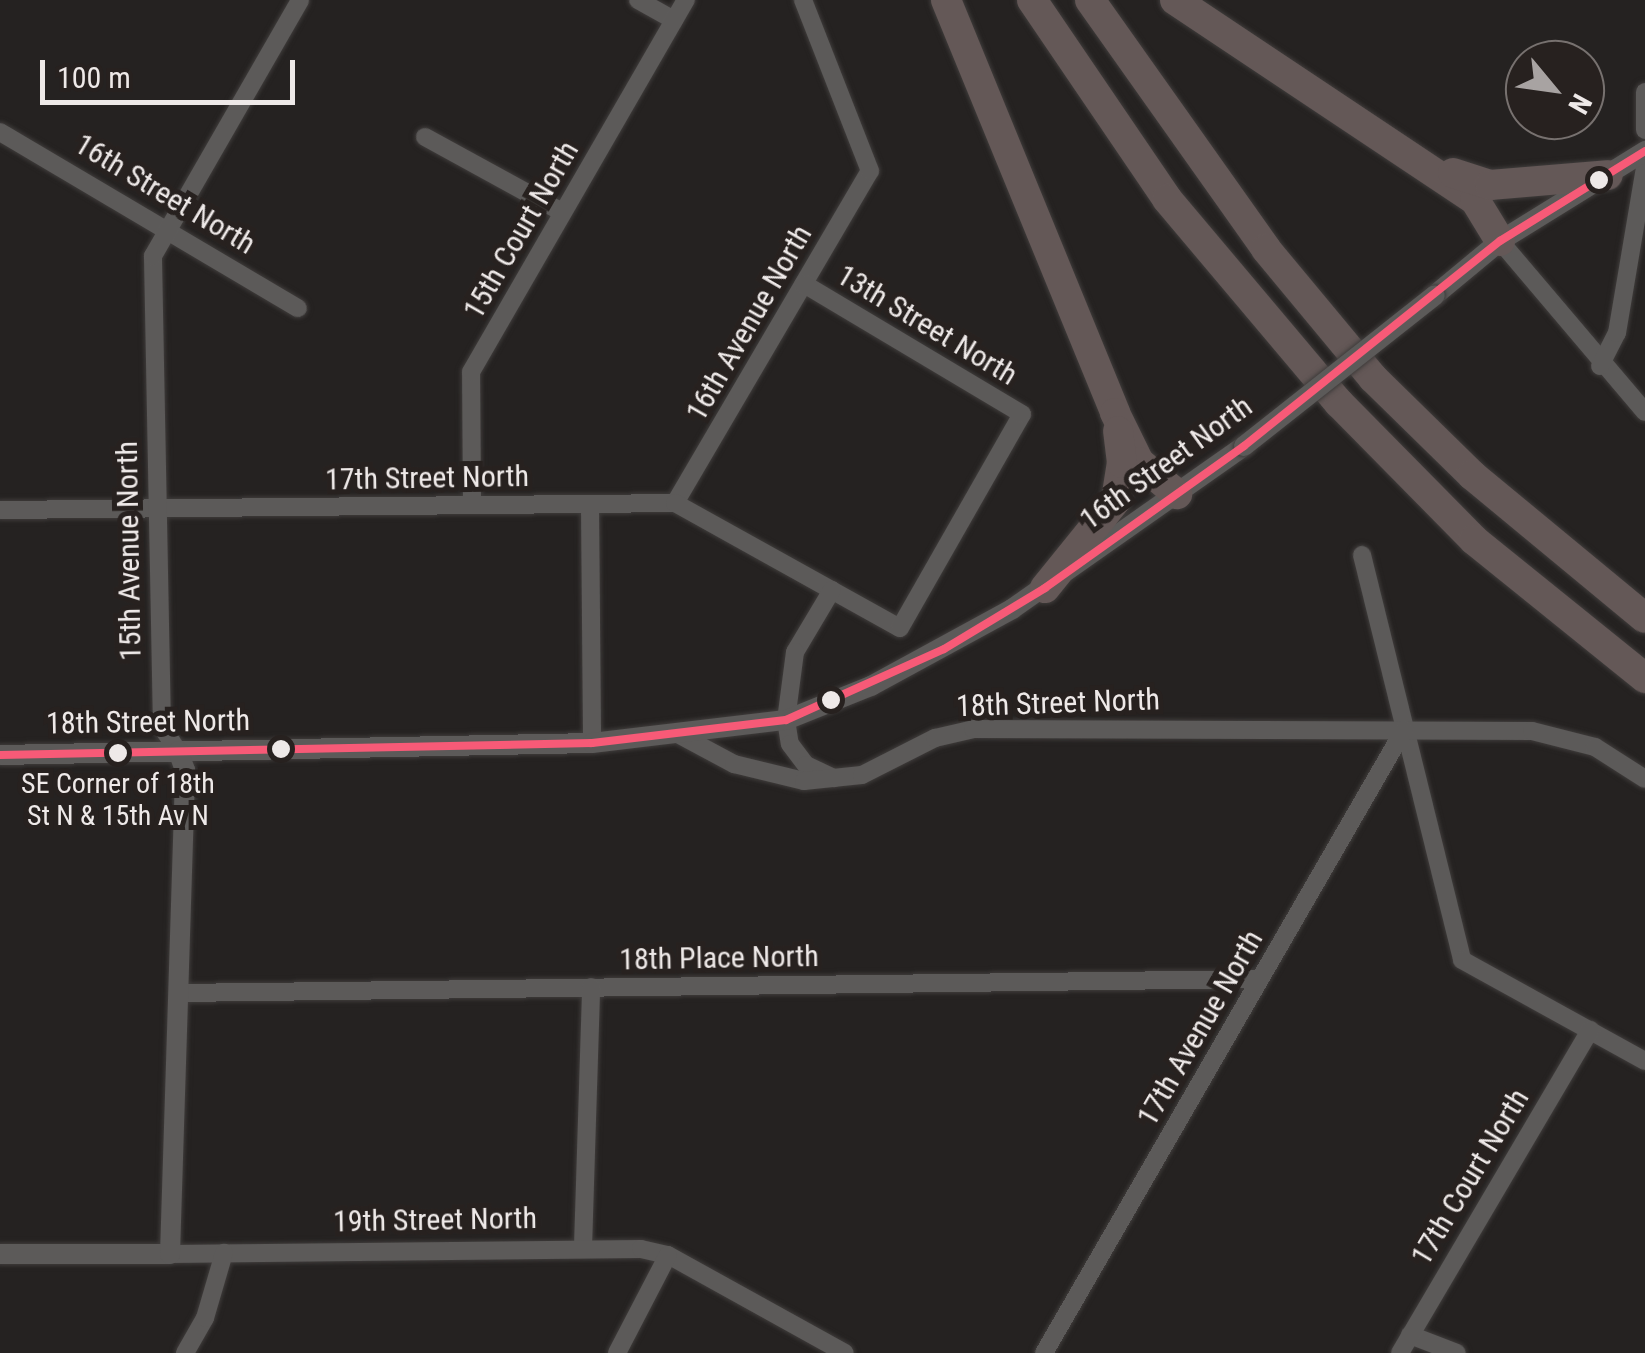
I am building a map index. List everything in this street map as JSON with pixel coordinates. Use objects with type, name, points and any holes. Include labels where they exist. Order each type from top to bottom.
[{"type":"highway","points":[[946,0],[1116,413],[1139,462],[1177,494]]},
{"type":"highway","points":[[1032,0],[1167,199],[1340,403],[1474,540],[1645,678]]},
{"type":"highway","points":[[1090,0],[1266,249],[1373,378],[1472,474],[1645,618]]},
{"type":"highway","points":[[1175,0],[1475,200],[1500,241]]},
{"type":"highway","points":[[1392,145],[1490,185],[1608,175]]},
{"type":"highway","points":[[1044,588],[1116,500],[1122,463],[1116,413]]},
{"type":"street","name":"15th Avenue North","points":[[170,1254],[185,770],[162,727],[154,256],[300,0]]},
{"type":"street","points":[[638,0],[674,20]]},
{"type":"street","name":"15th Court North","points":[[472,505],[472,372],[686,0]]},
{"type":"street","name":"16th Avenue North","points":[[676,503],[870,171],[803,0]]},
{"type":"street","points":[[1645,92],[1645,130]]},
{"type":"street","name":"16th Street North","points":[[0,132],[298,308]]},
{"type":"street","points":[[425,137],[562,212]]},
{"type":"street","name":"16th Street North","points":[[678,734],[786,720],[930,657],[1044,588],[1244,446],[1500,241],[1645,152]]},
{"type":"street","points":[[1600,366],[1617,332],[1645,168]]},
{"type":"street","points":[[1500,241],[1600,366],[1645,412]]},
{"type":"street","name":"13th Street North","points":[[804,284],[1022,414]]},
{"type":"street","name":"17th Street North","points":[[0,510],[676,503],[900,628],[1022,414]]},
{"type":"street","points":[[590,504],[592,743]]},
{"type":"street","points":[[1362,555],[1462,960],[1645,1061]]},
{"type":"street","points":[[832,590],[795,652],[786,720],[790,744],[806,765],[834,778]]},
{"type":"street","name":"18th Street North","points":[[0,755],[592,743],[678,734],[734,764],[804,781],[862,775],[935,738],[973,729],[1532,731],[1595,747],[1645,779]]},
{"type":"street","name":"17th Avenue North","points":[[1044,1353],[1404,730]]},
{"type":"street","name":"18th Place North","points":[[178,992],[1260,979]]},
{"type":"street","points":[[583,1246],[591,987]]},
{"type":"street","name":"17th Court North","points":[[1400,1353],[1590,1030]]},
{"type":"street","name":"19th Street North","points":[[0,1254],[583,1246],[668,1256],[845,1353]]},
{"type":"street","points":[[185,1353],[205,1318],[224,1253]]},
{"type":"street","points":[[618,1353],[668,1256]]},
{"type":"street","points":[[1410,1336],[1457,1353]]},
{"type":"transit line","points":[[0,755],[592,743],[786,720],[944,649],[1045,588],[1244,446],[1500,241],[1645,151]]},
{"type":"place","name":"SE Corner of 18th St N & 15th Av N","points":[[118,753]]}]
